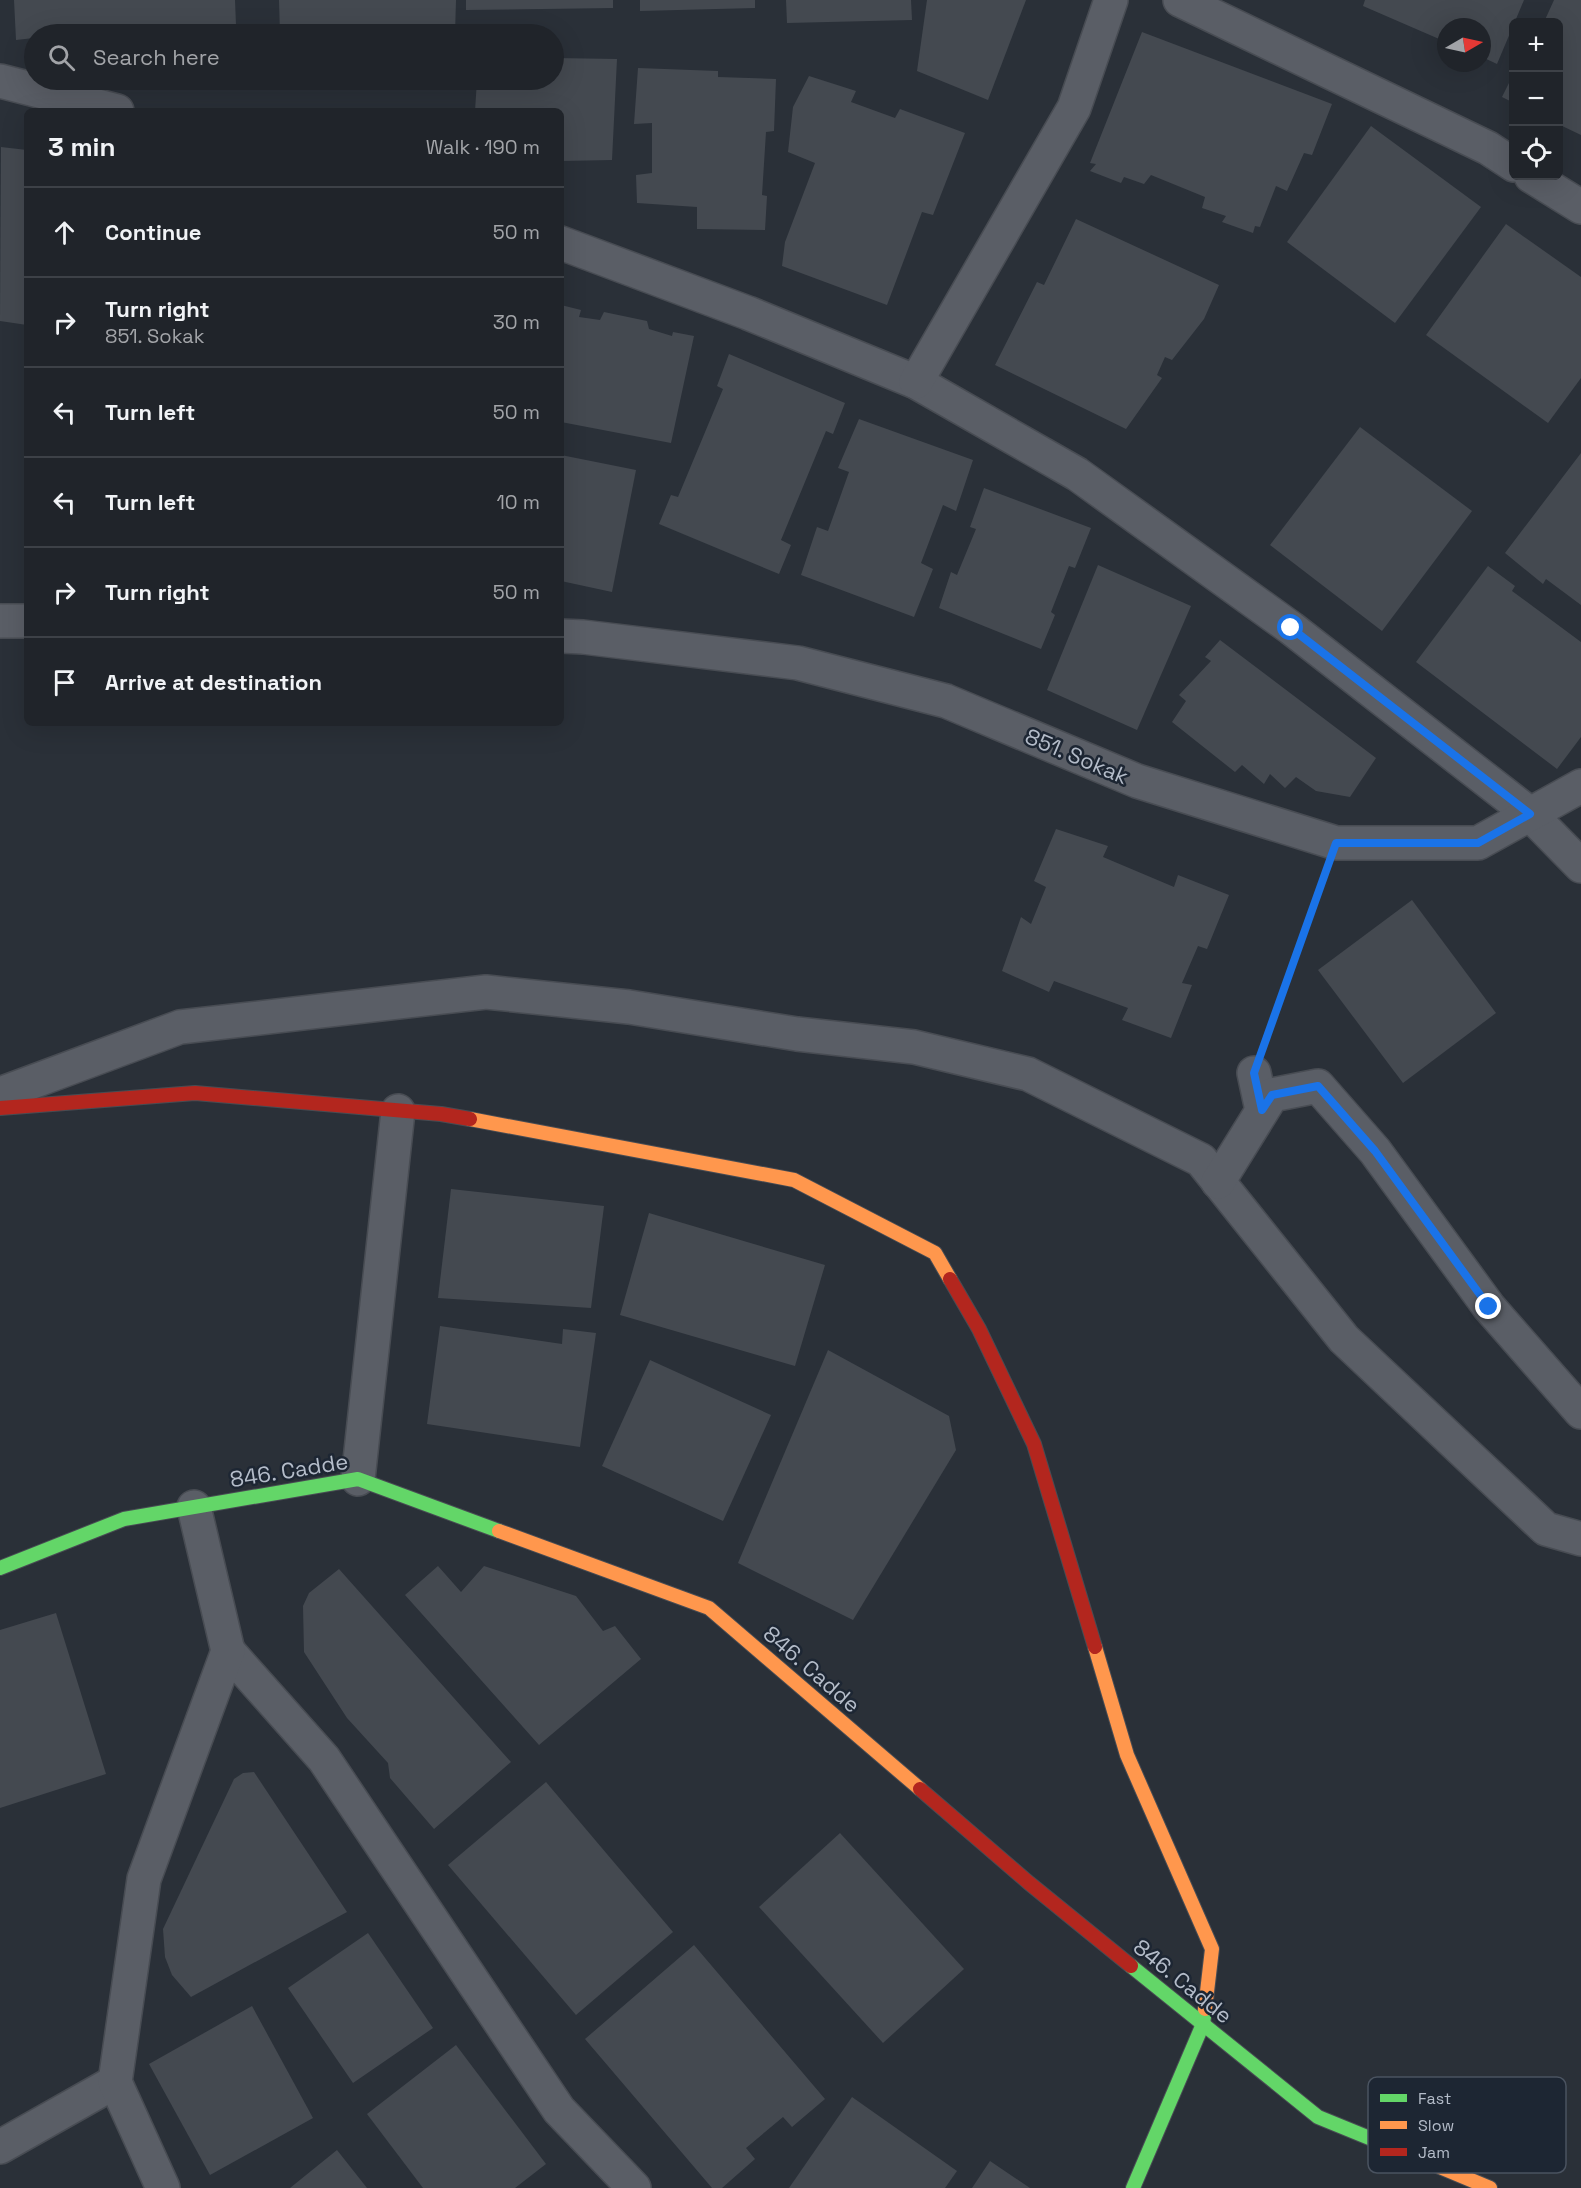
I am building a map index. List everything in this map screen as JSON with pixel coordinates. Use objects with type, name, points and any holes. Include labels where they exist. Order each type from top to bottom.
[{"type":"street","points":[[916,382],[1074,108],[1111,0]]},
{"type":"street","points":[[1180,0],[1488,148],[1509,162]]},
{"type":"street","points":[[0,81],[24,87]]},
{"type":"street","points":[[35,90],[105,108]]},
{"type":"street","points":[[1537,180],[1581,207]]},
{"type":"street","points":[[564,244],[748,313],[916,382],[1077,474],[1291,628],[1530,814],[1581,866]]},
{"type":"street","points":[[0,621],[24,621]]},
{"type":"street","name":"851. Sokak","points":[[564,636],[798,663],[946,700],[1137,781],[1336,843],[1478,843],[1581,786]]},
{"type":"street","points":[[0,1094],[180,1027],[486,992],[629,1007],[797,1034],[914,1047],[1028,1074],[1201,1160],[1344,1339],[1546,1529],[1581,1539]]},
{"type":"street","points":[[1254,1073],[1262,1110]]},
{"type":"street","points":[[1218,1182],[1272,1095],[1318,1086],[1375,1151],[1489,1307],[1581,1412]]},
{"type":"street","points":[[0,1108],[195,1093],[441,1114],[794,1180],[934,1253],[979,1329],[1034,1444],[1127,1755],[1212,1949],[1203,2024],[1132,2188]]},
{"type":"street","points":[[358,1479],[398,1111]]},
{"type":"street","name":"846. Cadde","points":[[0,1568],[124,1519],[358,1479],[708,1608],[1029,1883],[1318,2117],[1368,2138]]},
{"type":"street","points":[[194,1507],[228,1651],[324,1759],[559,2110],[634,2188]]},
{"type":"street","points":[[163,2188],[115,2082],[144,1879],[228,1651]]},
{"type":"street","points":[[0,2147],[115,2082]]},
{"type":"street","name":"846. Cadde","points":[[1454,2173],[1490,2188]]},
{"type":"path","points":[[1254,1073],[1336,843]]},
{"type":"building","points":[[14,0],[235,0],[236,24],[24,24],[24,39],[16,40]]},
{"type":"building","points":[[279,0],[456,0],[455,24],[280,24]]},
{"type":"building","points":[[466,0],[613,0],[613,8],[466,10]]},
{"type":"building","points":[[640,0],[755,0],[755,8],[640,11]]},
{"type":"building","points":[[786,0],[911,0],[912,20],[787,23]]},
{"type":"building","points":[[927,0],[1026,0],[988,100],[917,71]]},
{"type":"building","points":[[1365,0],[1524,0],[1516,18],[1509,18],[1509,36],[1497,64],[1491,61],[1491,18],[1437,18],[1437,38],[1363,6]]},
{"type":"building","points":[[1554,0],[1581,0],[1581,135],[1563,126],[1563,18],[1546,18]]},
{"type":"building","points":[[1142,32],[1332,104],[1312,155],[1304,153],[1287,191],[1276,186],[1260,227],[1255,226],[1253,233],[1222,222],[1226,216],[1202,208],[1205,197],[1151,175],[1144,184],[1124,177],[1121,183],[1090,171],[1096,164],[1090,163]]},
{"type":"building","points":[[564,58],[617,59],[612,160],[564,161],[564,108],[475,108],[476,90],[564,90]]},
{"type":"building","points":[[638,68],[718,71],[718,77],[776,79],[774,131],[766,132],[762,195],[767,196],[765,230],[697,229],[697,207],[637,203],[636,175],[652,173],[652,123],[634,124]]},
{"type":"building","points":[[809,76],[856,91],[851,102],[895,118],[900,109],[965,133],[933,215],[922,212],[887,305],[782,266],[785,242],[815,163],[788,152],[793,107]]},
{"type":"building","points":[[1509,83],[1509,100],[1502,97]]},
{"type":"building","points":[[1371,126],[1481,207],[1395,323],[1287,242]]},
{"type":"building","points":[[1,147],[24,150],[24,325],[0,321]]},
{"type":"building","points":[[1076,219],[1219,285],[1204,319],[1172,360],[1165,357],[1157,375],[1162,378],[1126,429],[995,365],[1037,282],[1044,285]]},
{"type":"building","points":[[1506,224],[1581,277],[1581,378],[1548,423],[1426,335]]},
{"type":"building","points":[[564,306],[581,310],[579,317],[600,320],[604,312],[647,321],[649,329],[672,336],[673,332],[694,336],[671,443],[564,423]]},
{"type":"building","points":[[729,354],[845,403],[833,434],[826,431],[781,540],[791,545],[779,574],[659,524],[671,495],[678,497],[723,389],[717,386]]},
{"type":"building","points":[[859,419],[973,460],[956,511],[943,505],[921,563],[933,569],[914,617],[801,575],[817,527],[828,531],[849,472],[838,468]]},
{"type":"building","points":[[1360,427],[1472,511],[1382,631],[1270,545]]},
{"type":"building","points":[[1581,453],[1581,605],[1546,579],[1543,584],[1505,553]]},
{"type":"building","points":[[564,456],[636,470],[612,592],[564,582]]},
{"type":"building","points":[[984,488],[1091,528],[1075,568],[1069,566],[1051,612],[1055,615],[1041,649],[939,608],[951,572],[957,575],[976,529],[970,527]]},
{"type":"building","points":[[1098,565],[1191,606],[1137,730],[1047,690]]},
{"type":"building","points":[[1488,566],[1515,586],[1512,591],[1581,642],[1581,737],[1557,769],[1416,662]]},
{"type":"building","points":[[1220,640],[1376,758],[1350,797],[1316,791],[1296,777],[1285,788],[1270,774],[1264,784],[1242,765],[1235,772],[1172,722],[1186,701],[1179,695],[1211,661],[1205,657]]},
{"type":"building","points":[[1056,829],[1108,846],[1103,857],[1174,887],[1178,875],[1229,895],[1207,949],[1198,946],[1182,983],[1192,985],[1171,1038],[1122,1020],[1128,1008],[1054,981],[1049,992],[1002,971],[1021,917],[1031,924],[1046,887],[1034,881]]},
{"type":"building","points":[[1412,900],[1496,1013],[1403,1083],[1318,970]]},
{"type":"building","points":[[451,1189],[604,1206],[591,1308],[438,1298]]},
{"type":"building","points":[[649,1213],[825,1265],[795,1366],[620,1315]]},
{"type":"building","points":[[440,1326],[562,1344],[563,1329],[596,1333],[580,1447],[427,1424]]},
{"type":"building","points":[[828,1350],[949,1416],[956,1450],[853,1620],[738,1563]]},
{"type":"building","points":[[650,1360],[771,1415],[723,1521],[602,1466]]},
{"type":"building","points":[[438,1566],[461,1592],[484,1566],[576,1596],[603,1631],[615,1626],[641,1659],[539,1745],[405,1595]]},
{"type":"building","points":[[339,1569],[511,1762],[434,1829],[390,1778],[388,1763],[347,1718],[304,1652],[303,1606],[309,1593]]},
{"type":"building","points":[[56,1613],[106,1774],[0,1808],[0,1630]]},
{"type":"building","points":[[254,1772],[347,1912],[191,1997],[172,1975],[165,1957],[163,1929],[234,1779],[243,1773]]},
{"type":"building","points":[[546,1782],[673,1932],[576,2015],[448,1865]]},
{"type":"building","points":[[840,1833],[964,1969],[883,2043],[759,1907]]},
{"type":"building","points":[[368,1933],[433,2028],[353,2083],[288,1988]]},
{"type":"building","points":[[694,1945],[825,2099],[792,2127],[783,2117],[746,2148],[755,2159],[722,2188],[712,2188],[585,2039]]},
{"type":"building","points":[[252,2006],[313,2118],[210,2175],[149,2064]]},
{"type":"building","points":[[456,2045],[546,2164],[515,2188],[423,2188],[367,2114]]},
{"type":"building","points":[[852,2097],[957,2171],[945,2188],[789,2188]]},
{"type":"building","points":[[337,2150],[367,2188],[290,2188]]},
{"type":"building","points":[[990,2161],[1030,2188],[972,2188]]},
{"type":"traffic: fast","points":[[0,1568],[124,1519],[358,1479],[499,1531]]},
{"type":"traffic: fast","points":[[1131,1966],[1318,2117],[1368,2137]]},
{"type":"traffic: fast","points":[[1133,2188],[1203,2024],[1205,2009]]},
{"type":"traffic: slow","points":[[470,1119],[794,1180],[935,1253],[950,1279]]},
{"type":"traffic: slow","points":[[499,1531],[709,1608],[920,1789]]},
{"type":"traffic: slow","points":[[1095,1647],[1127,1755],[1212,1949],[1205,2009]]},
{"type":"traffic: slow","points":[[1454,2173],[1490,2188]]},
{"type":"traffic: jam","points":[[0,1108],[195,1093],[441,1114],[470,1119]]},
{"type":"traffic: jam","points":[[950,1279],[979,1329],[1034,1444],[1095,1647]]},
{"type":"traffic: jam","points":[[920,1789],[1029,1883],[1131,1966]]},
{"type":"route","points":[[1291,628],[1530,814],[1478,843],[1336,843],[1254,1073],[1262,1110],[1272,1095],[1318,1086],[1375,1151],[1489,1307]]}]
